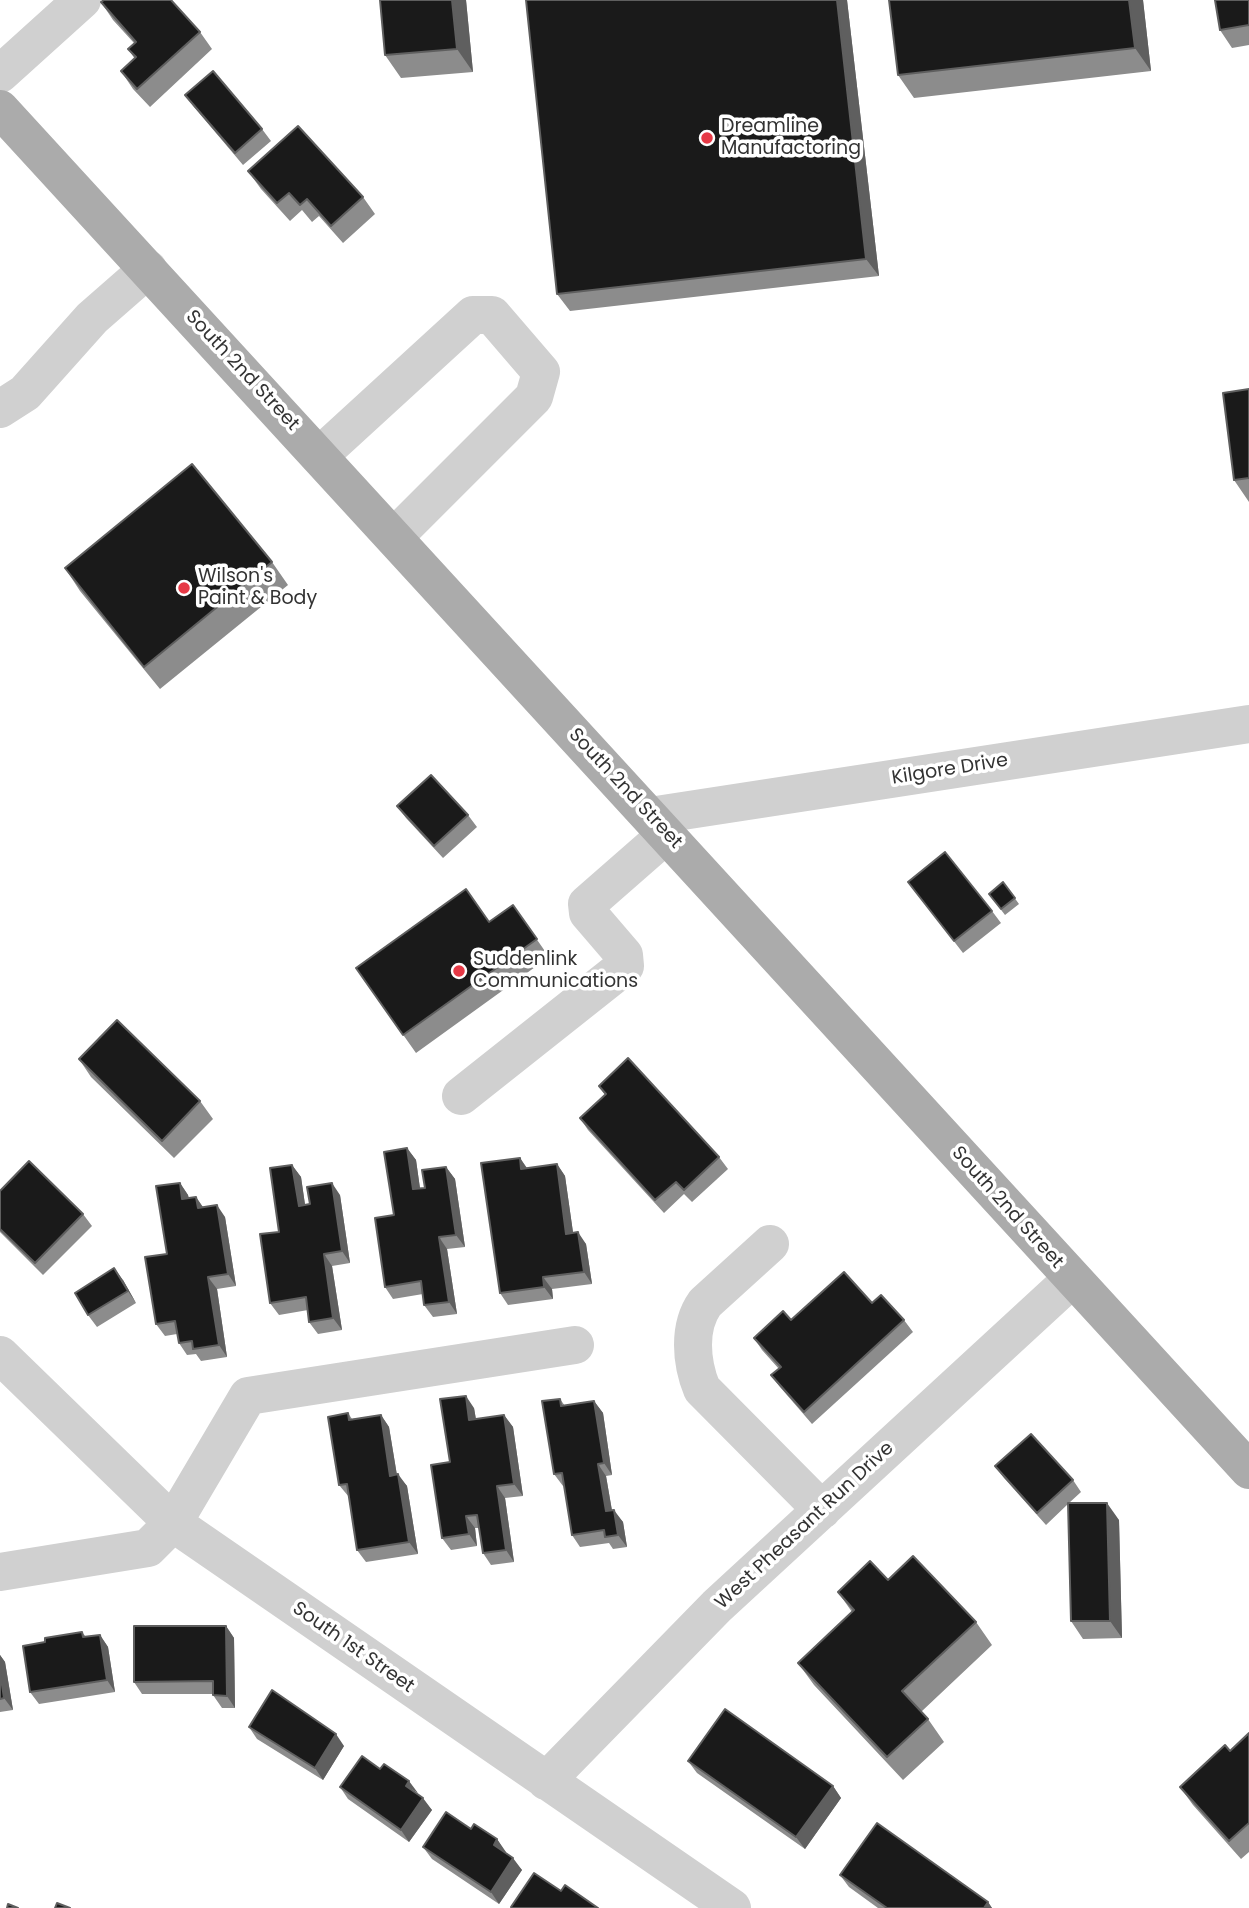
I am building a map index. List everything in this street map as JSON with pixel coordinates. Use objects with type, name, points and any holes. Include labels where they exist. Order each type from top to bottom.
[{"type":"main road","name":"South 2nd Street","points":[[0,109],[1249,1470]]},
{"type":"street","points":[[0,75],[73,3]]},
{"type":"street","points":[[0,408],[25,393],[92,318],[148,269]]},
{"type":"street","points":[[319,456],[473,315],[492,315],[541,372],[534,397],[394,537]]},
{"type":"street","name":"Kilgore Drive","points":[[659,825],[1249,724]]},
{"type":"street","points":[[461,1097],[625,965],[624,955],[588,913],[587,904],[659,825]]},
{"type":"street","points":[[770,1244],[705,1303],[697,1314],[693,1352],[696,1373],[702,1388],[822,1510]]},
{"type":"street","name":"West Pheasant Run Drive","points":[[546,1781],[717,1606],[1072,1279]]},
{"type":"street","points":[[0,1573],[148,1548],[173,1523],[248,1396],[575,1345]]},
{"type":"street","name":"South 1st Street","points":[[0,1355],[173,1523],[732,1908]]},
{"type":"building","points":[[171,0],[200,32],[137,89],[121,71],[136,57],[128,49],[136,42],[101,2]]},
{"type":"building","points":[[380,0],[452,0],[457,49],[385,55]]},
{"type":"building","name":"Dreamline Manufactoring","points":[[526,0],[837,0],[866,259],[557,294]]},
{"type":"building","points":[[889,0],[1129,0],[1135,48],[898,75]]},
{"type":"building","points":[[1215,0],[1249,0],[1249,25],[1220,30]]},
{"type":"building","points":[[213,71],[262,129],[235,153],[185,95]]},
{"type":"building","points":[[298,126],[363,197],[331,226],[307,199],[300,205],[289,193],[277,203],[248,171]]},
{"type":"building","points":[[1249,389],[1249,478],[1234,480],[1223,393]]},
{"type":"building","name":"Wilson's Paint & Body","points":[[192,464],[272,562],[144,667],[65,568]]},
{"type":"building","points":[[431,775],[468,815],[434,846],[397,806]]},
{"type":"building","points":[[945,852],[992,911],[954,941],[908,882]]},
{"type":"building","points":[[1003,882],[1015,898],[1001,909],[989,894]]},
{"type":"building","name":"Suddenlink Communications","points":[[466,889],[489,922],[513,905],[537,939],[403,1035],[356,968]]},
{"type":"building","points":[[117,1020],[200,1101],[162,1141],[79,1059]]},
{"type":"building","points":[[628,1058],[719,1157],[684,1190],[676,1182],[655,1200],[580,1118],[606,1094],[599,1086]]},
{"type":"building","points":[[407,1148],[413,1189],[425,1188],[422,1170],[446,1167],[456,1235],[439,1237],[449,1302],[424,1305],[421,1281],[385,1287],[375,1218],[394,1215],[384,1152]]},
{"type":"building","points":[[520,1158],[521,1169],[557,1164],[566,1234],[578,1232],[584,1272],[543,1277],[544,1287],[500,1293],[481,1163]]},
{"type":"building","points":[[29,1161],[83,1214],[35,1263],[0,1229],[0,1191]]},
{"type":"building","points":[[292,1165],[299,1206],[310,1204],[307,1187],[332,1183],[342,1251],[324,1254],[333,1318],[309,1322],[306,1297],[270,1303],[260,1234],[279,1232],[270,1168]]},
{"type":"building","points":[[180,1183],[182,1199],[196,1197],[198,1208],[217,1205],[228,1274],[208,1277],[219,1345],[193,1349],[192,1341],[179,1343],[175,1321],[156,1324],[145,1257],[167,1254],[156,1186]]},
{"type":"building","points":[[114,1268],[128,1291],[88,1315],[75,1293]]},
{"type":"building","points":[[844,1272],[872,1303],[881,1295],[904,1320],[804,1412],[771,1375],[781,1367],[754,1338],[783,1311],[791,1320]]},
{"type":"building","points":[[466,1396],[469,1420],[504,1415],[514,1484],[497,1486],[506,1550],[483,1553],[477,1515],[466,1516],[469,1534],[442,1538],[431,1465],[450,1462],[440,1399]]},
{"type":"building","points":[[560,1399],[561,1406],[594,1401],[604,1463],[598,1464],[606,1511],[614,1510],[618,1535],[605,1537],[604,1530],[572,1535],[562,1473],[554,1474],[542,1401]]},
{"type":"building","points":[[348,1413],[349,1420],[381,1415],[390,1476],[398,1474],[409,1542],[357,1550],[347,1484],[339,1485],[328,1417]]},
{"type":"building","points":[[1031,1434],[1073,1480],[1037,1513],[995,1466]]},
{"type":"building","points":[[1068,1503],[1107,1503],[1110,1621],[1071,1621]]},
{"type":"building","points":[[913,1556],[976,1622],[902,1691],[928,1719],[887,1757],[798,1663],[854,1610],[838,1592],[870,1561],[888,1580]]},
{"type":"building","points":[[134,1626],[226,1626],[227,1696],[213,1695],[213,1681],[134,1682]]},
{"type":"building","points":[[82,1632],[83,1637],[100,1635],[107,1680],[30,1692],[23,1646],[45,1642],[45,1638]]},
{"type":"building","points":[[0,1672],[4,1698],[0,1699]]},
{"type":"building","points":[[272,1690],[336,1734],[315,1768],[249,1727]]},
{"type":"building","points":[[725,1709],[833,1786],[796,1837],[688,1761]]},
{"type":"building","points":[[1249,1733],[1249,1823],[1229,1841],[1180,1787],[1225,1745],[1230,1751]]},
{"type":"building","points":[[362,1756],[380,1769],[384,1764],[409,1781],[406,1786],[423,1798],[401,1830],[340,1787]]},
{"type":"building","points":[[446,1812],[471,1829],[474,1824],[497,1839],[494,1845],[513,1858],[491,1892],[423,1847]]},
{"type":"building","points":[[877,1823],[988,1902],[984,1908],[887,1908],[840,1875]]},
{"type":"building","points":[[534,1873],[561,1891],[565,1885],[598,1908],[512,1908]]},
{"type":"building","points":[[57,1903],[70,1908],[55,1908]]},
{"type":"place","name":"Dreamline Manufactoring","points":[[707,138]]},
{"type":"place","name":"Wilson's Paint & Body","points":[[184,588]]},
{"type":"place","name":"Suddenlink Communications","points":[[459,971]]}]
